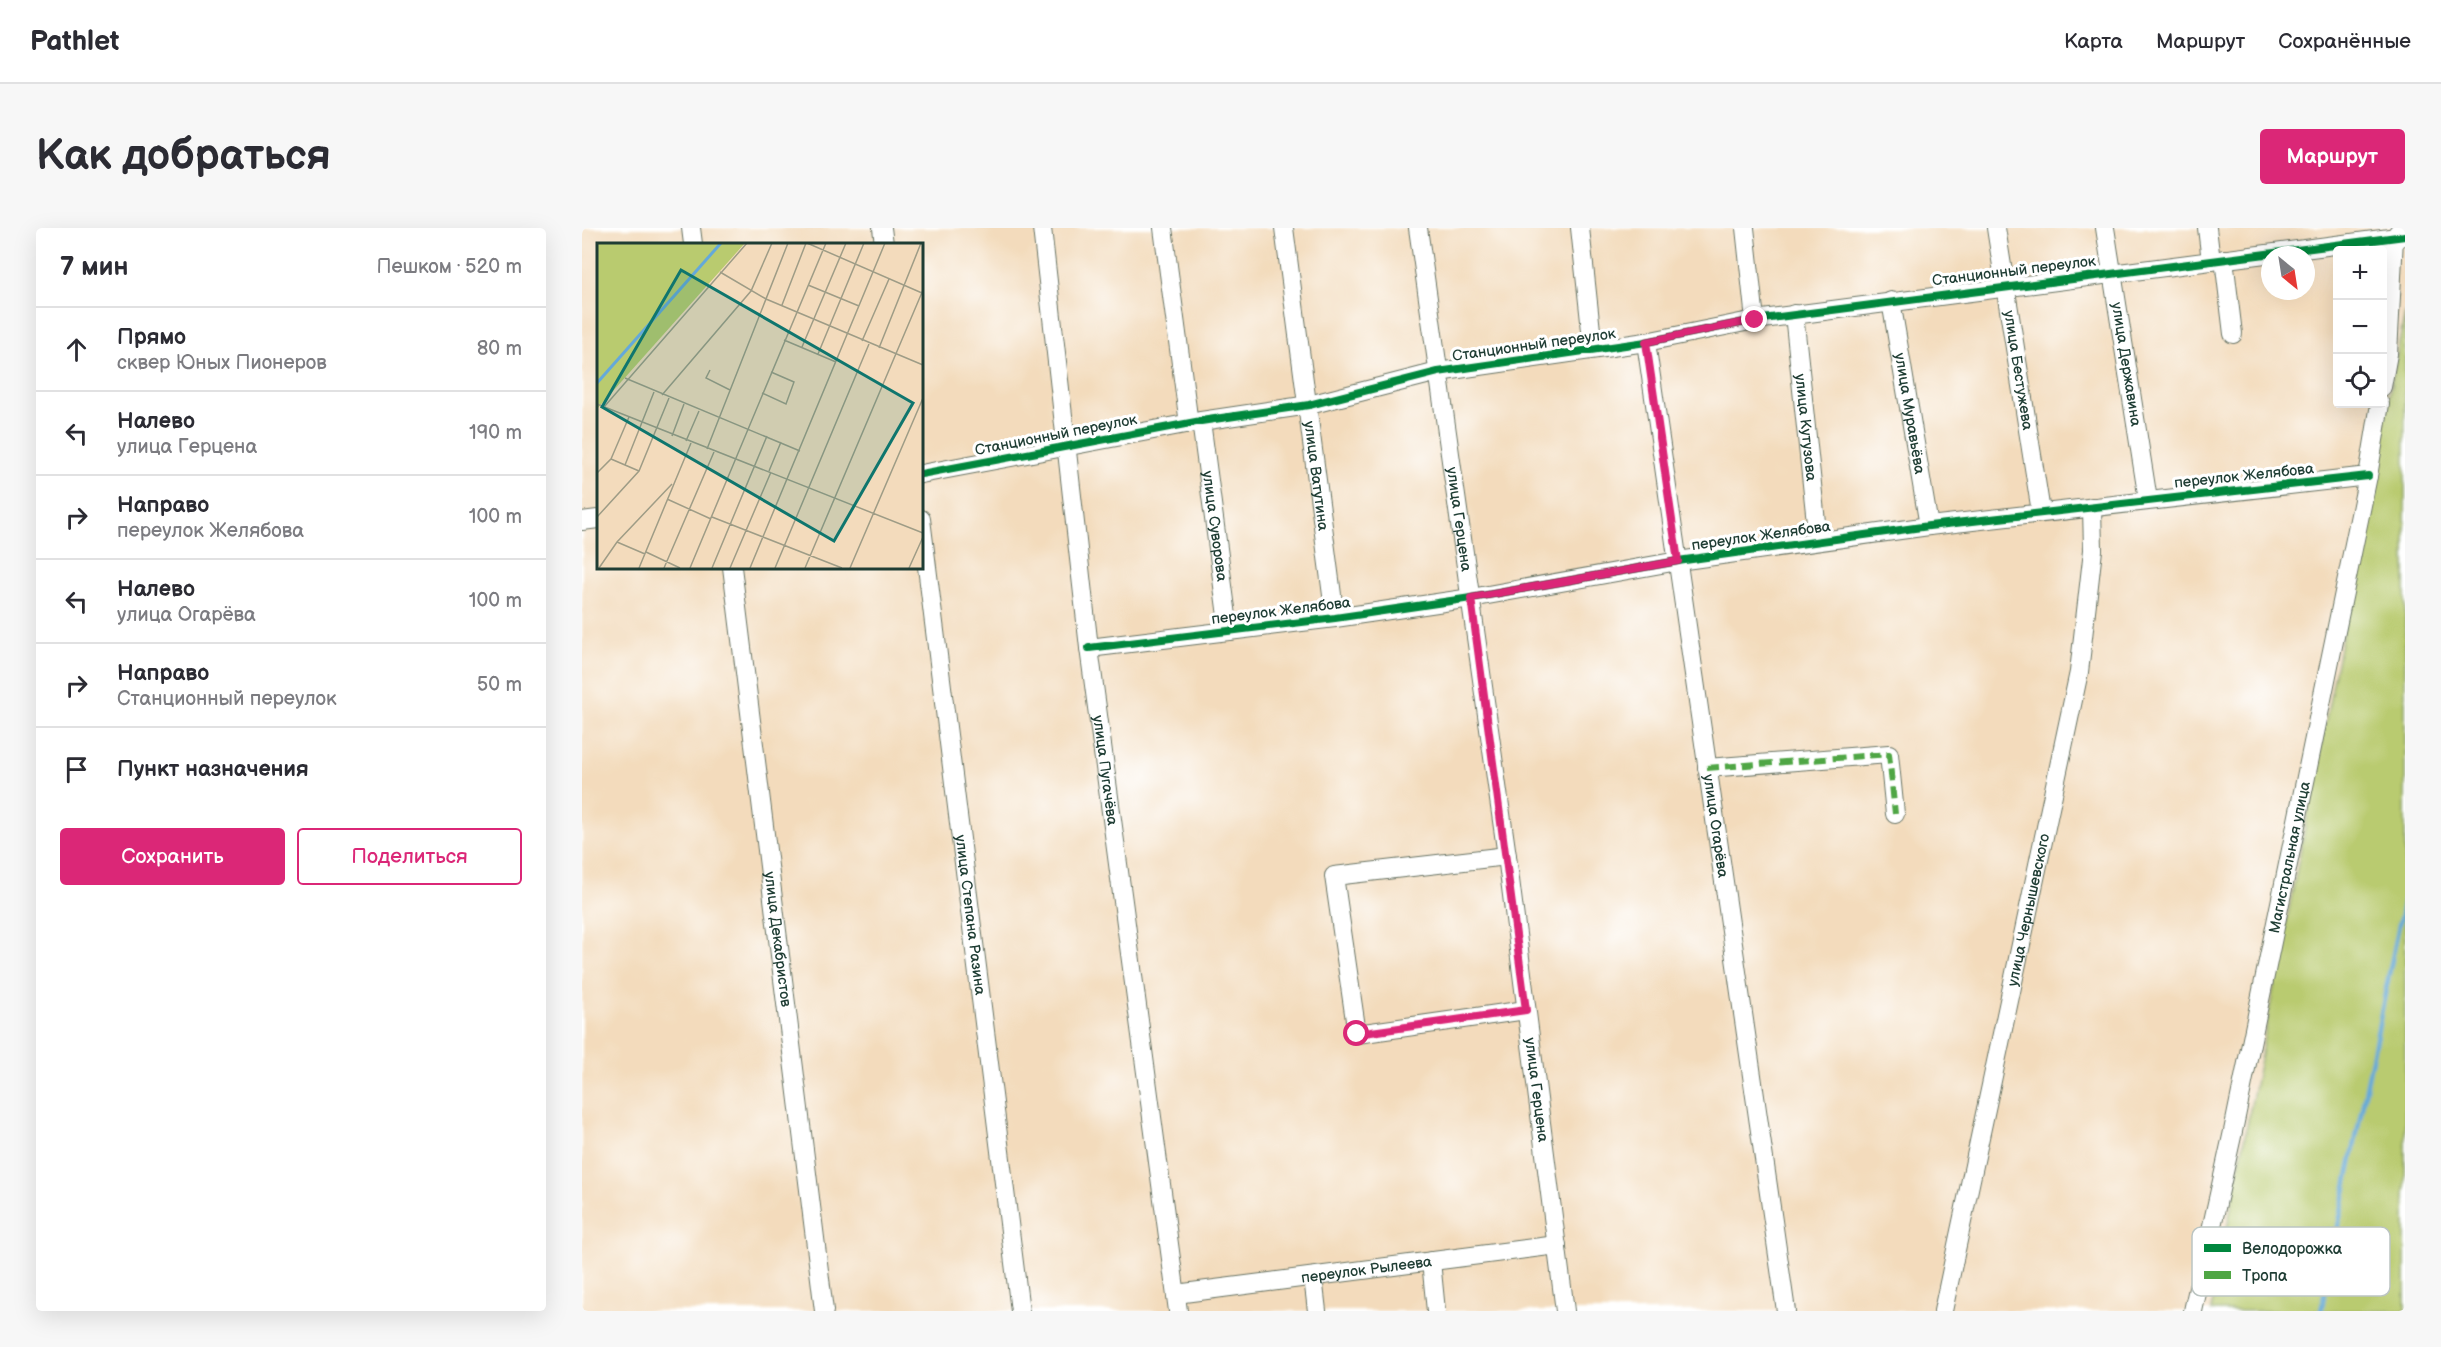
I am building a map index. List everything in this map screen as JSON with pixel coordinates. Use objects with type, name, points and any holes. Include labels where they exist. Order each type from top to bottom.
[{"type":"street","points":[[691,228],[693,243]]},
{"type":"street","points":[[882,228],[884,243]]},
{"type":"street","name":"улица Пугачёва","points":[[1042,228],[1089,648],[1177,1303]]},
{"type":"street","name":"улица Суворова","points":[[1163,228],[1229,631]]},
{"type":"street","name":"улица Ватутина","points":[[1284,228],[1309,405],[1335,618]]},
{"type":"street","name":"улица Герцена","points":[[1418,228],[1507,856],[1565,1311]]},
{"type":"street","points":[[1580,228],[1593,349]]},
{"type":"street","points":[[1745,228],[1755,320]]},
{"type":"street","name":"улица Бестужева","points":[[1996,228],[2041,512]]},
{"type":"street","name":"улица Державина","points":[[2105,228],[2148,500]]},
{"type":"street","points":[[2207,228],[2218,260],[2233,334]]},
{"type":"street","points":[[2387,360],[2400,234]]},
{"type":"street","name":"Станционный переулок","points":[[922,474],[1195,423],[1309,405],[1438,372],[1646,342],[1755,320],[2400,234]]},
{"type":"street","name":"улица Муравьёва","points":[[1892,301],[1929,526]]},
{"type":"street","name":"улица Кутузова","points":[[1794,314],[1818,541]]},
{"type":"street","name":"улица Огарёва","points":[[1646,342],[1786,1311]]},
{"type":"street","name":"Магистральная улица","points":[[2212,1227],[2368,476],[2379,408]]},
{"type":"street","name":"переулок Желябова","points":[[1089,648],[1335,618],[1471,598],[1678,561],[1929,526],[2368,476]]},
{"type":"street","name":"улица Чернышевского","points":[[1943,1311],[2079,672],[2093,550],[2092,507]]},
{"type":"street","points":[[582,520],[597,519]]},
{"type":"street","name":"улица Степана Разина","points":[[922,527],[1020,1311]]},
{"type":"street","name":"улица Декабристов","points":[[732,568],[824,1311]]},
{"type":"street","points":[[1707,768],[1889,754],[1894,814]]},
{"type":"street","points":[[1507,856],[1334,876],[1357,1034],[1526,1010]]},
{"type":"street","name":"переулок Рылеева","points":[[1177,1303],[1313,1276],[1557,1245]]},
{"type":"street","points":[[1431,1262],[1436,1311]]},
{"type":"street","points":[[1313,1276],[1317,1311]]},
{"type":"street","name":"Магистральная улица","points":[[2193,1311],[2196,1296]]},
{"type":"green space","points":[[2405,313],[2405,1311],[2211,1311],[2214,1296],[2390,1296],[2390,1227],[2227,1227]]},
{"type":"waterway","points":[[2338,1227],[2405,895]]},
{"type":"waterway","points":[[2321,1311],[2324,1296]]},
{"type":"marked path","points":[[1707,768],[1889,754],[1895,814]]},
{"type":"cycle path","points":[[922,474],[1201,421],[1309,405],[1438,372],[1646,342],[1755,320],[2405,236]]},
{"type":"cycle path","points":[[1089,648],[1335,618],[1471,598],[1678,561],[1929,526],[2368,476]]},
{"type":"route","points":[[1357,1034],[1526,1010],[1471,598],[1678,561],[1646,342],[1755,320]]}]
